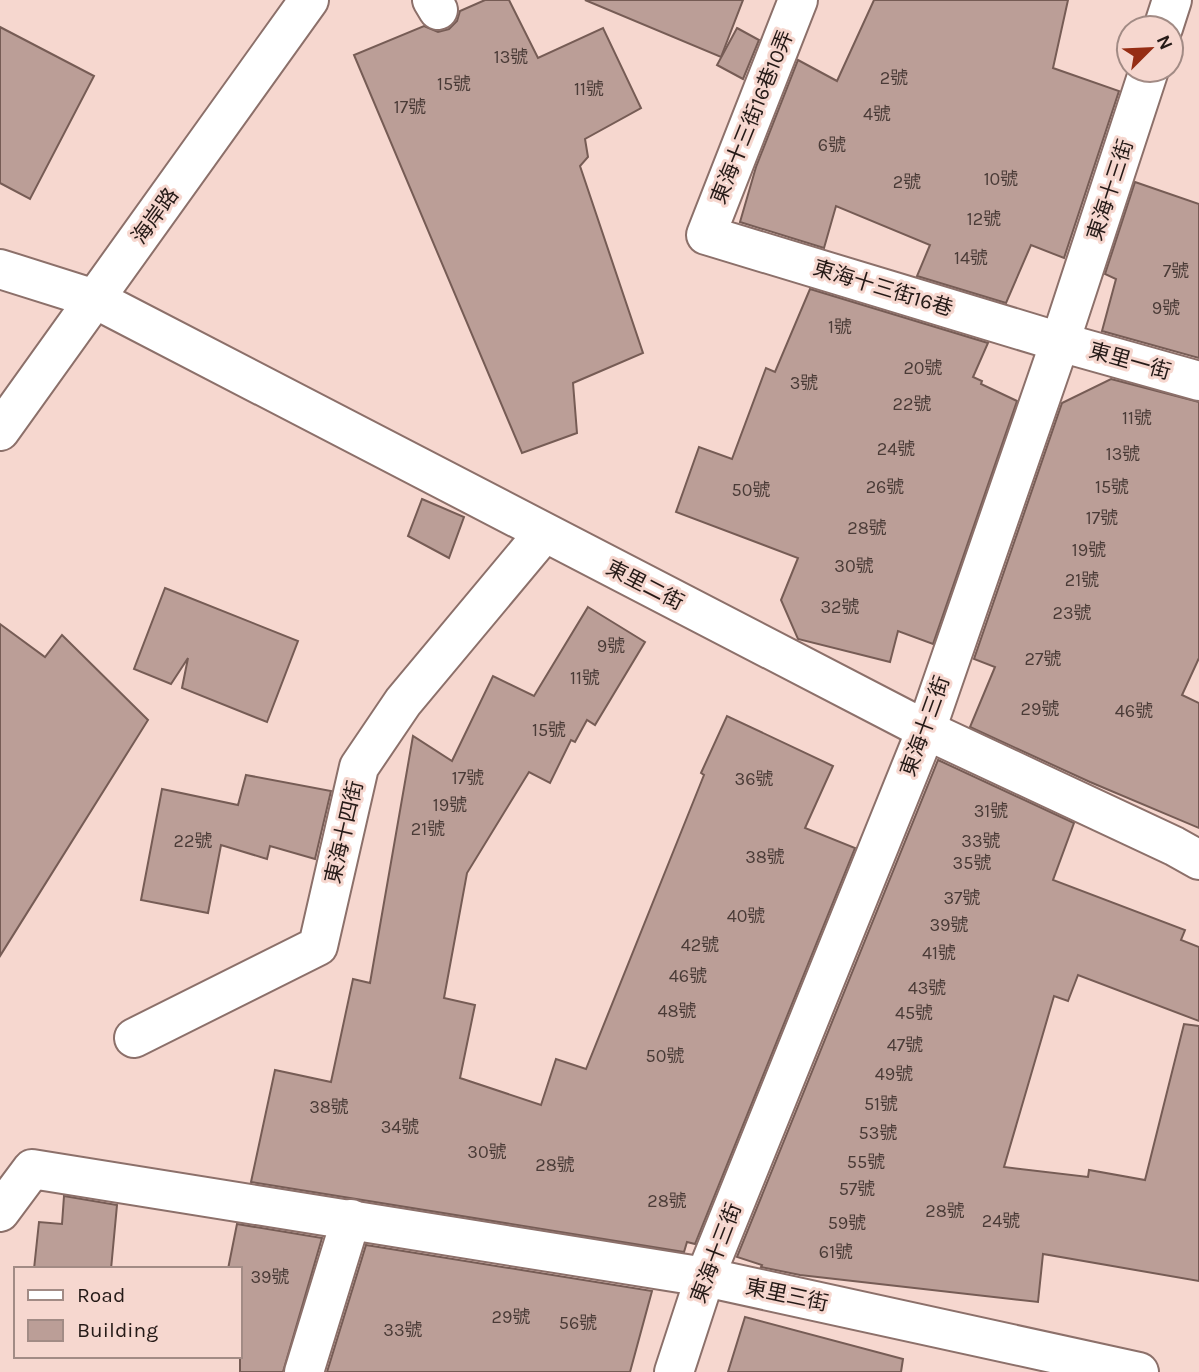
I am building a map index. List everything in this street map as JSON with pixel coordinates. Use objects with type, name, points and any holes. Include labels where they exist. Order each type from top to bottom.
[{"type":"street","name":"海岸路","points":[[0,431],[309,0]]},
{"type":"street","name":"東海十三街16巷10弄","points":[[706,234],[798,0]]},
{"type":"street","name":"東海十三街","points":[[674,1372],[705,1277],[926,730],[1060,342],[1144,84]]},
{"type":"street","name":"東海十三街16巷","points":[[706,234],[1060,342]]},
{"type":"street","name":"東里二街","points":[[0,269],[95,299],[926,730],[1199,860]]},
{"type":"street","name":"東里一街","points":[[1060,342],[1199,381]]},
{"type":"street","name":"東海十四街","points":[[134,1038],[318,946],[359,767],[403,702],[544,533]]},
{"type":"street","points":[[0,1212],[32,1169],[351,1219],[304,1372]]},
{"type":"street","name":"東里三街","points":[[351,1219],[705,1277],[1139,1372]]},
{"type":"building","points":[[485,0],[509,0],[538,58],[603,28],[641,108],[585,139],[588,157],[580,166],[643,353],[573,383],[577,433],[522,453],[354,55],[424,26],[438,32],[449,29],[457,21],[460,11]]},
{"type":"building","points":[[585,0],[743,0],[721,57]]},
{"type":"building","points":[[874,0],[1068,0],[1053,68],[1119,91],[1064,258],[1031,245],[1006,303],[917,276],[930,245],[836,206],[824,248],[740,222],[756,167],[798,60],[837,81]]},
{"type":"building","points":[[0,27],[94,76],[30,199],[0,183]]},
{"type":"building","points":[[737,28],[759,40],[743,79],[717,65]]},
{"type":"building","points":[[1135,182],[1199,204],[1199,358],[1102,331],[1116,279],[1105,274]]},
{"type":"building","points":[[810,289],[988,343],[973,377],[982,381],[981,384],[1017,401],[933,644],[898,631],[890,662],[798,639],[781,600],[798,558],[676,512],[699,447],[732,459],[766,368],[775,372]]},
{"type":"building","points":[[1111,379],[1199,402],[1199,658],[1182,695],[1199,703],[1199,828],[970,727],[995,667],[974,659],[1062,403]]},
{"type":"building","points":[[422,499],[464,517],[449,558],[408,536]]},
{"type":"building","points":[[165,588],[298,641],[267,722],[182,688],[188,658],[171,684],[134,669]]},
{"type":"building","points":[[588,607],[645,642],[595,725],[587,720],[575,742],[571,740],[550,783],[529,772],[467,873],[444,998],[475,1005],[460,1078],[541,1105],[556,1059],[586,1069],[704,775],[701,773],[727,716],[833,766],[805,828],[855,848],[695,1244],[687,1242],[684,1252],[251,1182],[275,1070],[331,1082],[353,979],[370,983],[413,736],[452,761],[493,676],[534,696]]},
{"type":"building","points":[[0,624],[45,657],[62,635],[148,720],[0,956]]},
{"type":"building","points":[[938,760],[1074,823],[1053,880],[1185,930],[1181,940],[1199,947],[1199,1021],[1078,975],[1068,1001],[1054,996],[1004,1167],[1088,1177],[1089,1170],[1145,1180],[1184,1024],[1199,1026],[1199,1281],[1043,1254],[1038,1302],[800,1275],[761,1267],[762,1265],[737,1257]]},
{"type":"building","points":[[246,775],[331,791],[315,859],[270,846],[267,859],[221,845],[208,913],[141,900],[162,789],[238,805]]},
{"type":"building","points":[[64,1196],[117,1205],[111,1267],[34,1267],[39,1222],[62,1224]]},
{"type":"building","points":[[237,1224],[322,1238],[283,1372],[240,1372],[242,1267],[228,1267]]},
{"type":"building","points":[[366,1245],[652,1291],[630,1372],[327,1372]]},
{"type":"building","points":[[745,1317],[903,1359],[901,1372],[728,1372]]}]
